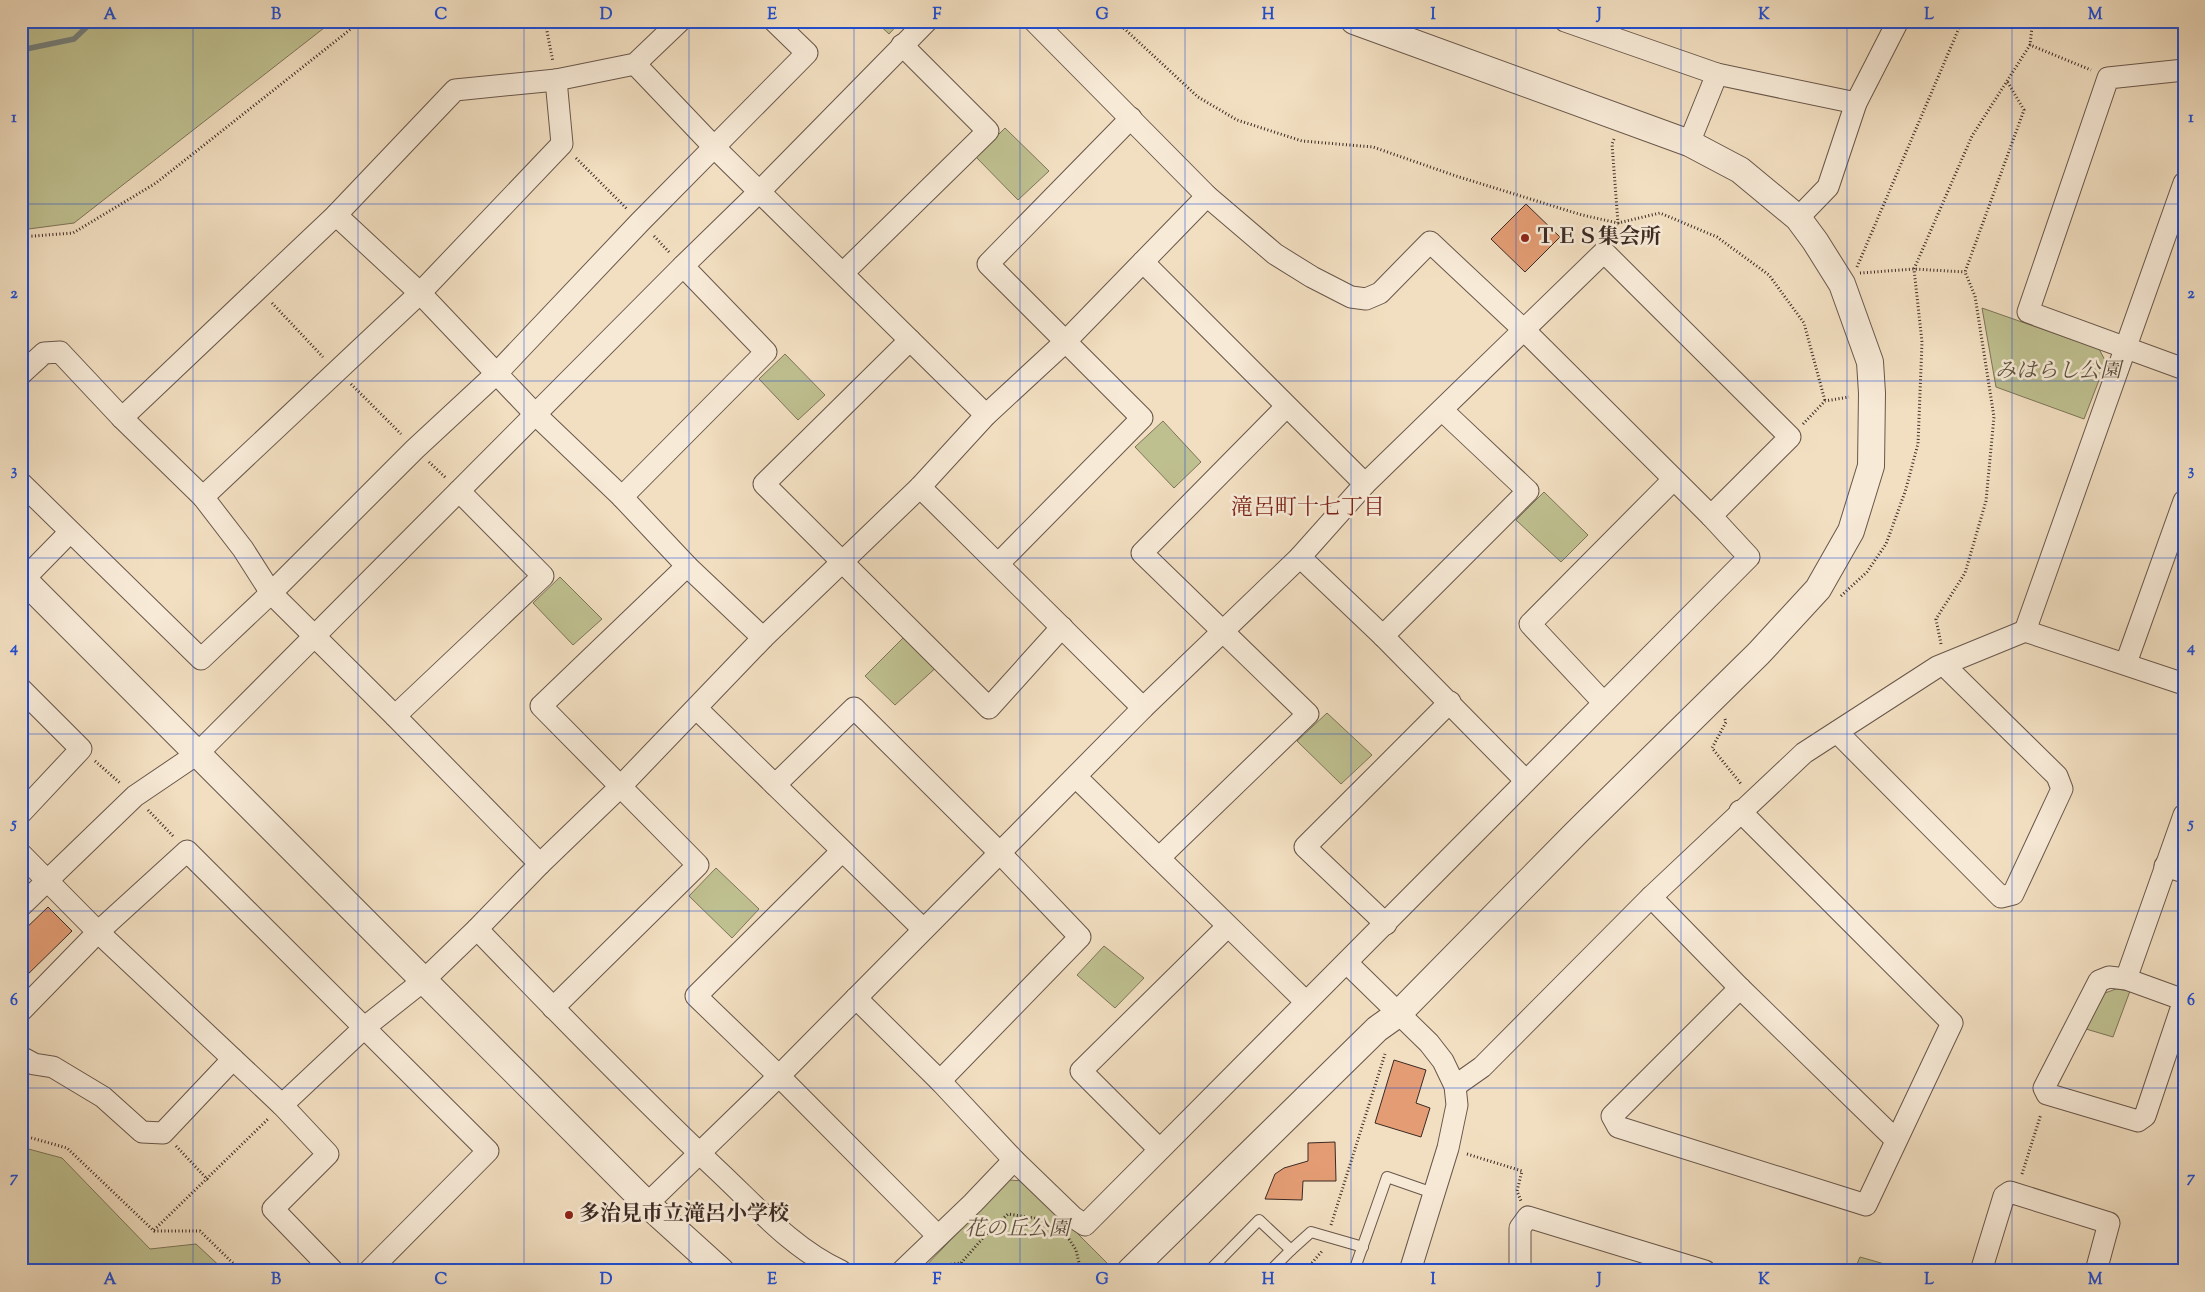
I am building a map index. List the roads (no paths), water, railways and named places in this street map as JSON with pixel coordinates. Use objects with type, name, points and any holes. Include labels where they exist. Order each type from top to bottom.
[{"type":"street","points":[[122,418],[336,215],[455,90],[556,80],[635,64],[680,21]]},
{"type":"street","points":[[21,484],[201,659],[271,593],[415,449],[497,373],[640,222],[807,53],[774,21]]},
{"type":"street","points":[[21,906],[135,796],[197,754],[682,266],[760,192],[927,21]]},
{"type":"street","points":[[856,998],[940,1081],[1014,1160],[1073,1217],[1085,1225],[1386,924],[1525,780],[1749,557],[1711,516],[1524,331],[1430,242],[1380,294],[1366,299],[1351,297],[1312,277],[1275,254],[1207,196],[1034,21]]},
{"type":"street","points":[[1140,1268],[1377,1029],[1398,1014],[1576,833],[1713,700],[1818,589],[1852,531],[1870,466],[1872,393],[1870,362],[1842,284],[1816,241],[1798,218],[1740,170],[1689,143],[1354,21]]},
{"type":"street","points":[[1565,21],[1717,74],[1856,103]]},
{"type":"street","points":[[1798,218],[1828,187],[1856,103],[1898,21]]},
{"type":"street","points":[[843,273],[988,131],[902,45]]},
{"type":"street","points":[[635,64],[715,148],[986,416]]},
{"type":"street","points":[[2184,70],[2108,78],[2028,312],[2184,369]]},
{"type":"street","points":[[1689,143],[1717,74]]},
{"type":"street","points":[[203,497],[420,293],[562,144],[556,80]]},
{"type":"street","points":[[999,563],[1142,418],[988,264],[1131,118]]},
{"type":"street","points":[[2025,631],[2184,183]]},
{"type":"street","points":[[282,1105],[365,1027],[423,981],[477,930],[540,864],[697,709],[764,638],[920,487],[986,416],[1065,342],[1207,196]]},
{"type":"street","points":[[336,215],[420,293],[535,414],[622,497],[687,566],[764,638]]},
{"type":"street","points":[[646,1204],[700,1154],[1143,708],[1300,556],[1365,484],[1604,252],[1790,437],[1711,516]]},
{"type":"street","points":[[1142,262],[1365,484]]},
{"type":"street","points":[[622,497],[766,352],[682,266]]},
{"type":"street","points":[[910,340],[764,484],[989,708],[1062,627]]},
{"type":"street","points":[[21,374],[44,354],[60,352],[122,418],[203,497],[243,549],[271,593],[540,864]]},
{"type":"street","points":[[1159,858],[1308,714],[1142,553],[1286,407]]},
{"type":"street","points":[[1383,636],[1528,491],[1442,410]]},
{"type":"street","points":[[1603,702],[1530,624],[1673,480]]},
{"type":"street","points":[[920,487],[999,563],[1143,708]]},
{"type":"street","points":[[395,716],[543,576],[459,491]]},
{"type":"street","points":[[2126,664],[2184,501]]},
{"type":"street","points":[[70,532],[23,578],[646,1204],[721,1271]]},
{"type":"street","points":[[1300,556],[1450,702],[1525,780]]},
{"type":"street","points":[[553,1008],[698,864],[541,706],[687,566]]},
{"type":"street","points":[[1456,1086],[1482,1067],[1652,897],[1804,753],[1938,667],[2025,631],[2184,684]]},
{"type":"street","points":[[1837,732],[2001,897],[2013,894],[2062,789],[2057,776],[1944,665]]},
{"type":"street","points":[[21,688],[81,749],[21,813]]},
{"type":"street","points":[[1386,924],[1306,847],[1450,702]]},
{"type":"street","points":[[775,785],[854,708],[1000,853],[1080,937],[940,1081]]},
{"type":"street","points":[[697,709],[841,852],[923,930]]},
{"type":"street","points":[[1076,777],[1306,1002]]},
{"type":"street","points":[[1740,988],[1612,1116],[1618,1127],[1866,1205],[1952,1023],[1747,805]]},
{"type":"street","points":[[2126,979],[2175,869],[2184,815]]},
{"type":"street","points":[[21,1011],[98,932],[187,851],[488,1151],[369,1271]]},
{"type":"street","points":[[841,852],[696,996],[938,1236]]},
{"type":"street","points":[[21,854],[98,932],[282,1105],[328,1154],[273,1209],[333,1271]]},
{"type":"street","points":[[1652,897],[1740,988],[1896,1140]]},
{"type":"street","points":[[1159,1149],[1081,1071],[1227,926]]},
{"type":"street","points":[[477,930],[700,1154],[798,1246],[821,1262],[841,1271]]},
{"type":"street","points":[[1347,963],[1429,1043],[1443,1061],[1456,1086],[1457,1105],[1448,1148],[1410,1271]]},
{"type":"street","points":[[2109,977],[2126,979],[2184,1000],[2145,1116],[2138,1121],[2047,1094],[2044,1088],[2098,981],[2109,977]]},
{"type":"street","points":[[21,1057],[34,1064],[53,1067],[103,1097],[142,1132],[163,1133],[233,1059]]},
{"type":"street","points":[[902,1271],[1014,1160]]},
{"type":"street","points":[[1981,1271],[2004,1196],[2010,1192],[2109,1223],[2096,1271]]},
{"type":"street","points":[[1520,1271],[1520,1228],[1528,1218],[1650,1263],[1705,1271]]},
{"type":"lane","points":[[1354,1271],[1388,1177],[1433,1193]]},
{"type":"lane","points":[[1209,1271],[1259,1220],[1291,1250]]},
{"type":"lane","points":[[1270,1271],[1311,1232],[1363,1247]]},
{"type":"waterway","points":[[21,50],[74,39],[93,21]]},
{"type":"place","name":"ＴＥＳ集会所","points":[[1525,238]]},
{"type":"place","name":"多治見市立滝呂小学校","points":[[569,1215]]},
{"type":"district","name":"滝呂町十七丁目","points":[[1308,509]]},
{"type":"park label","name":"みはらし公園","points":[[2058,372]]},
{"type":"park label","name":"花の丘公園","points":[[1017,1230]]}]
